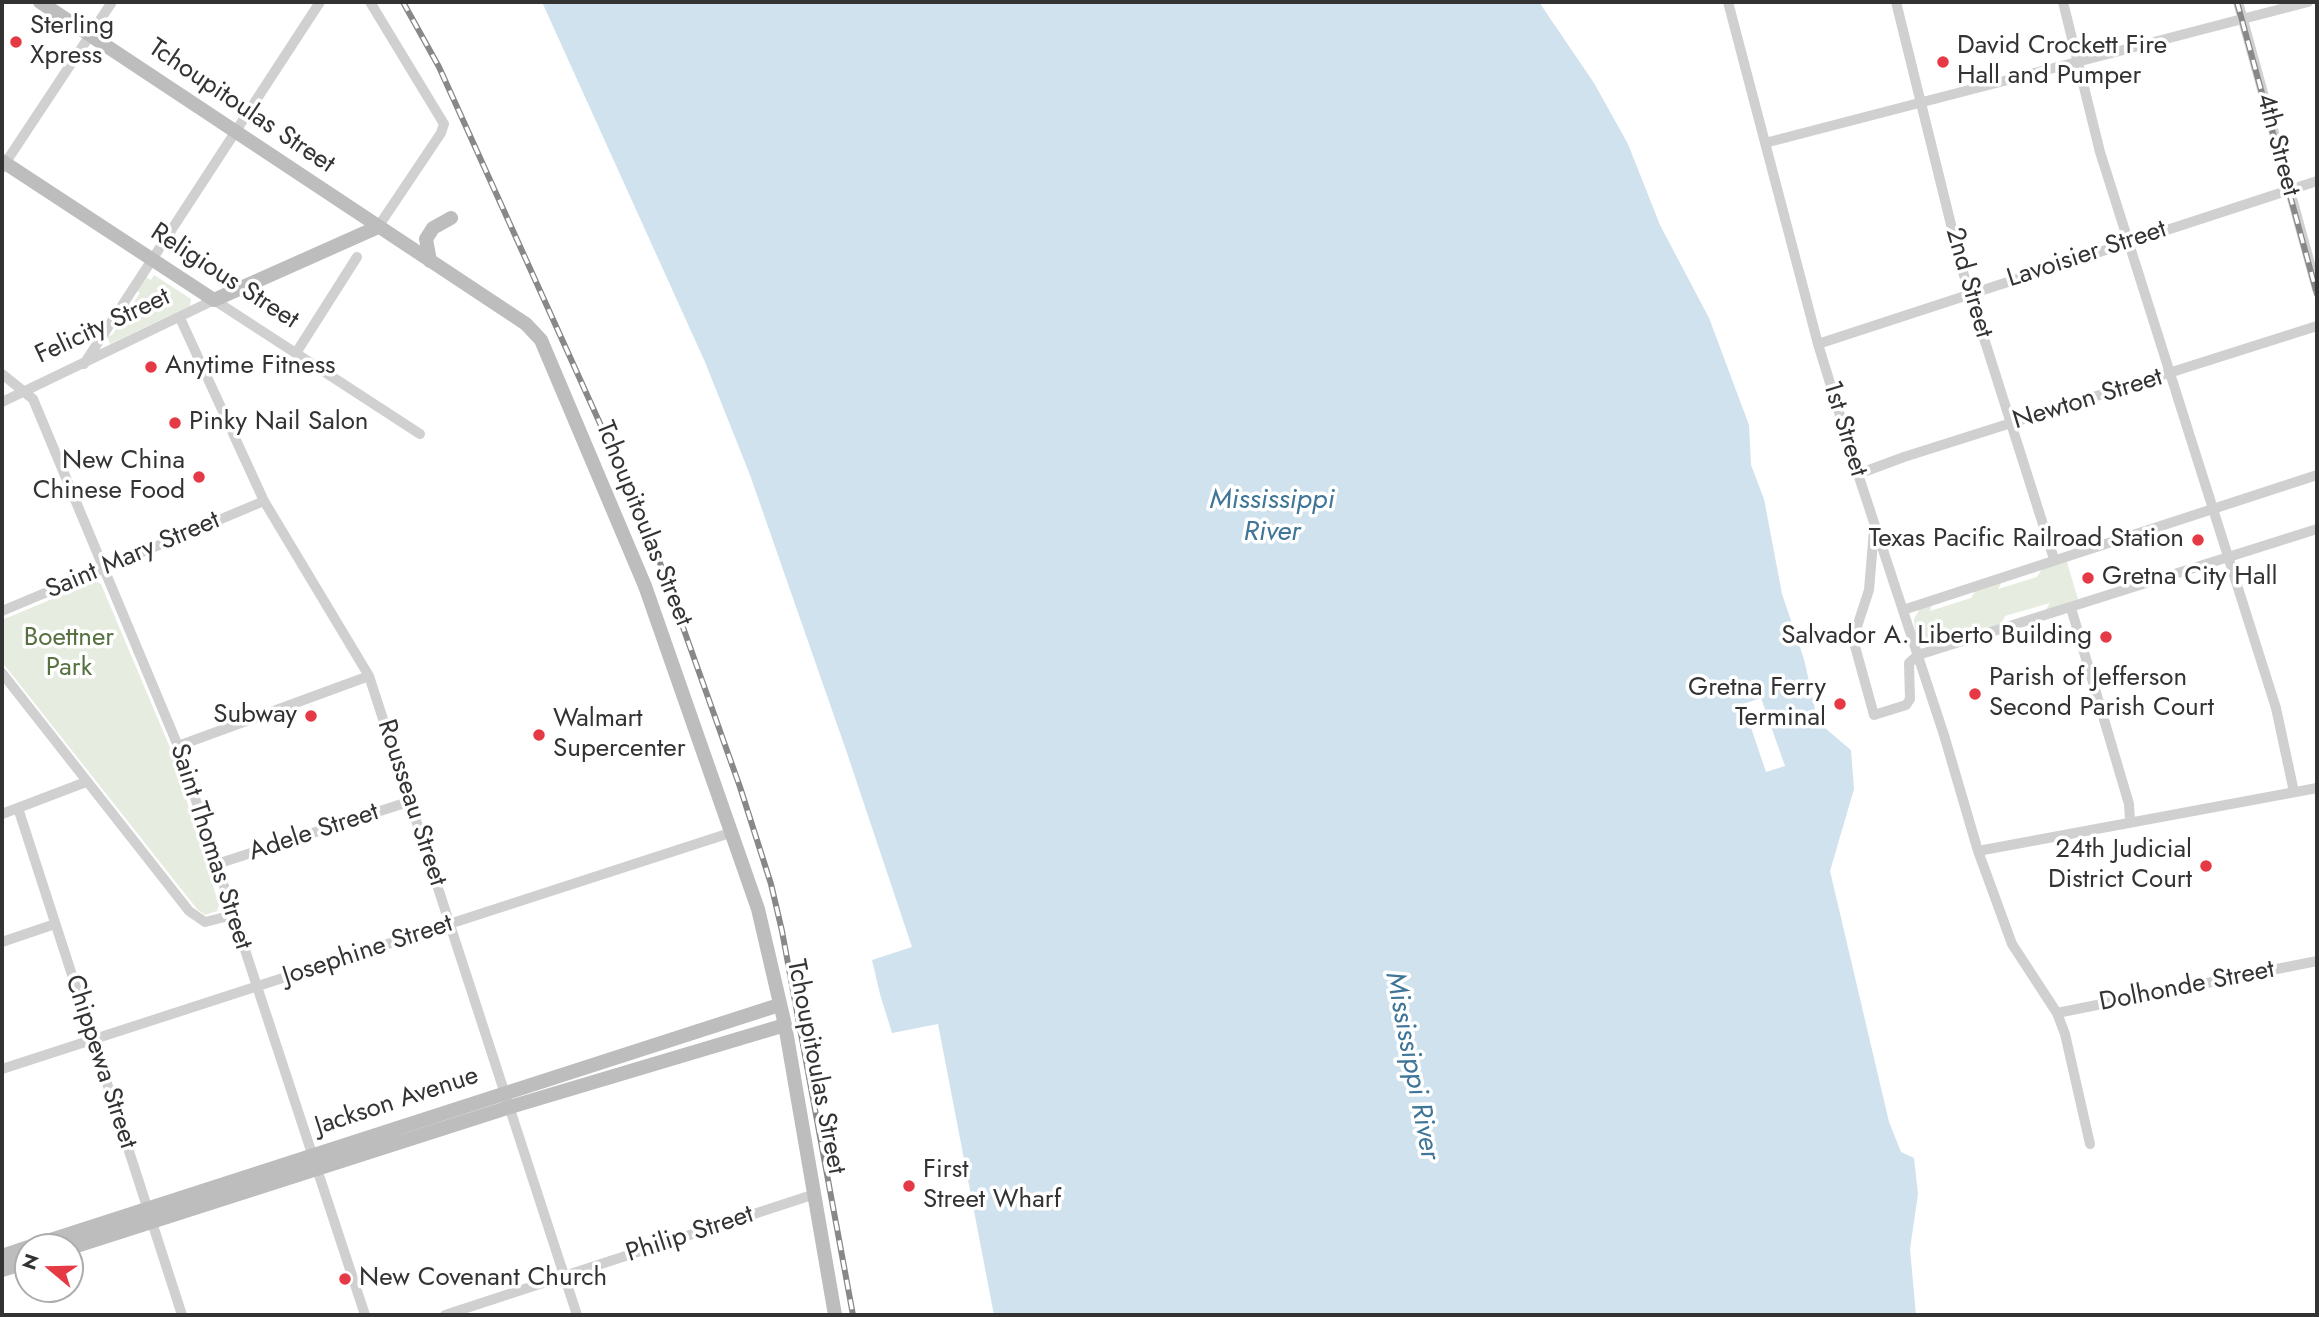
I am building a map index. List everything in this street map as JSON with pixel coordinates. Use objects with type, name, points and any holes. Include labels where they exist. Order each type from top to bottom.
[{"type":"street","name":"Tchoupitoulas Street","points":[[40,2],[526,324],[541,340],[645,586],[758,909],[785,1025],[835,1315]]},
{"type":"street","points":[[3,164],[112,2]]},
{"type":"street","points":[[84,364],[320,2]]},
{"type":"street","points":[[370,2],[444,124],[441,133],[378,227]]},
{"type":"street","name":"1st Street","points":[[1728,2],[1818,344],[1858,474],[1918,655],[1978,850],[2012,944],[2057,1013],[2090,1144]]},
{"type":"street","name":"2nd Street","points":[[1896,2],[1969,294],[2054,559]]},
{"type":"street","points":[[2063,2],[2101,152],[2276,708],[2294,792]]},
{"type":"street","name":"4th Street","points":[[2238,2],[2317,289]]},
{"type":"street","points":[[1765,143],[1922,100],[2308,2]]},
{"type":"street","name":"Religious Street","points":[[3,164],[420,434]]},
{"type":"street","name":"Lavoisier Street","points":[[1818,344],[2317,181]]},
{"type":"street","points":[[429,261],[426,239],[433,228],[451,218]]},
{"type":"street","name":"Felicity Street","points":[[2,402],[214,300],[378,227]]},
{"type":"street","points":[[296,353],[357,257]]},
{"type":"street","name":"Rousseau Street","points":[[180,318],[264,501],[369,676],[577,1315]]},
{"type":"street","name":"Newton Street","points":[[1858,474],[2317,327]]},
{"type":"street","points":[[2,374],[25,391]]},
{"type":"street","name":"Saint Thomas Street","points":[[25,391],[33,399],[178,747],[365,1315]]},
{"type":"street","points":[[1903,610],[2317,475]]},
{"type":"street","name":"Saint Mary Street","points":[[2,611],[264,501]]},
{"type":"street","points":[[1874,523],[1869,590],[1853,639],[1874,715],[1906,705],[1910,699],[1909,663],[1918,655],[2317,529]]},
{"type":"street","points":[[2071,608],[2129,804],[2130,821]]},
{"type":"street","points":[[2,673],[86,782],[198,919],[212,922],[233,915]]},
{"type":"street","points":[[178,747],[369,676]]},
{"type":"street","points":[[2,814],[86,782]]},
{"type":"street","points":[[1978,850],[2317,788]]},
{"type":"street","name":"Adele Street","points":[[217,864],[411,801]]},
{"type":"street","name":"Chippewa Street","points":[[18,808],[181,1315]]},
{"type":"street","name":"Josephine Street","points":[[2,1069],[733,832]]},
{"type":"street","points":[[2,942],[55,923]]},
{"type":"street","name":"Dolhonde Street","points":[[2057,1013],[2317,961]]},
{"type":"street","name":"Jackson Avenue","points":[[82,1233],[149,1215],[508,1100],[779,1005]]},
{"type":"street","name":"Jackson Avenue","points":[[508,1100],[785,1025]]},
{"type":"street","name":"Philip Street","points":[[445,1315],[815,1194]]},
{"type":"street","name":"Jackson Avenue","points":[[84,1242],[149,1215]]},
{"type":"green space","points":[[154,275],[191,299],[190,306],[110,344],[107,336],[112,335],[140,293],[137,291],[146,277],[151,280]]},
{"type":"green space","points":[[2066,559],[2078,599],[2045,611],[2050,603],[2005,616],[2001,625],[1973,635],[1977,626],[1943,636],[1939,646],[1932,648],[1923,644],[1915,635],[1914,619],[1919,610],[1933,602],[1930,611],[1971,598],[1977,588],[2003,580],[1998,589],[2037,577],[2043,567]]},
{"type":"green space","name":"Boettner Park","points":[[95,581],[101,584],[171,750],[219,905],[217,911],[205,915],[197,909],[2,662],[2,620]]},
{"type":"water","name":"Mississippi River","points":[[542,2],[1539,2],[1594,83],[1628,144],[1660,225],[1709,318],[1749,425],[1751,465],[1764,499],[1782,594],[1804,659],[1818,722],[1851,750],[1854,789],[1830,871],[1889,1122],[1901,1152],[1914,1158],[1918,1194],[1910,1249],[1916,1315],[994,1315],[938,1024],[892,1033],[880,994],[872,960],[912,947],[847,753],[750,475],[705,362]]},
{"type":"pier","points":[[1761,698],[1785,766],[1766,772],[1743,704]]},
{"type":"railway","points":[[403,2],[439,67],[649,532],[740,787],[771,884],[782,931],[853,1315]]},
{"type":"railway","points":[[2237,2],[2317,294]]},
{"type":"place","name":"Sterling Xpress","points":[[16,42]]},
{"type":"place","name":"David Crockett Fire Hall and Pumper","points":[[1943,62]]},
{"type":"place","name":"Anytime Fitness","points":[[151,367]]},
{"type":"place","name":"Pinky Nail Salon","points":[[175,423]]},
{"type":"place","name":"New China Chinese Food","points":[[199,477]]},
{"type":"place","name":"Texas Pacific Railroad Station","points":[[2198,540]]},
{"type":"place","name":"Gretna City Hall","points":[[2088,578]]},
{"type":"place","name":"Salvador A. Liberto Building","points":[[2106,637]]},
{"type":"place","name":"Parish of Jefferson Second Parish Court","points":[[1975,694]]},
{"type":"place","name":"Gretna Ferry Terminal","points":[[1840,704]]},
{"type":"place","name":"Subway","points":[[311,716]]},
{"type":"place","name":"Walmart Supercenter","points":[[539,735]]},
{"type":"place","name":"24th Judicial District Court","points":[[2206,866]]},
{"type":"place","name":"First Street Wharf","points":[[909,1186]]},
{"type":"place","name":"New Covenant Church","points":[[345,1279]]}]
